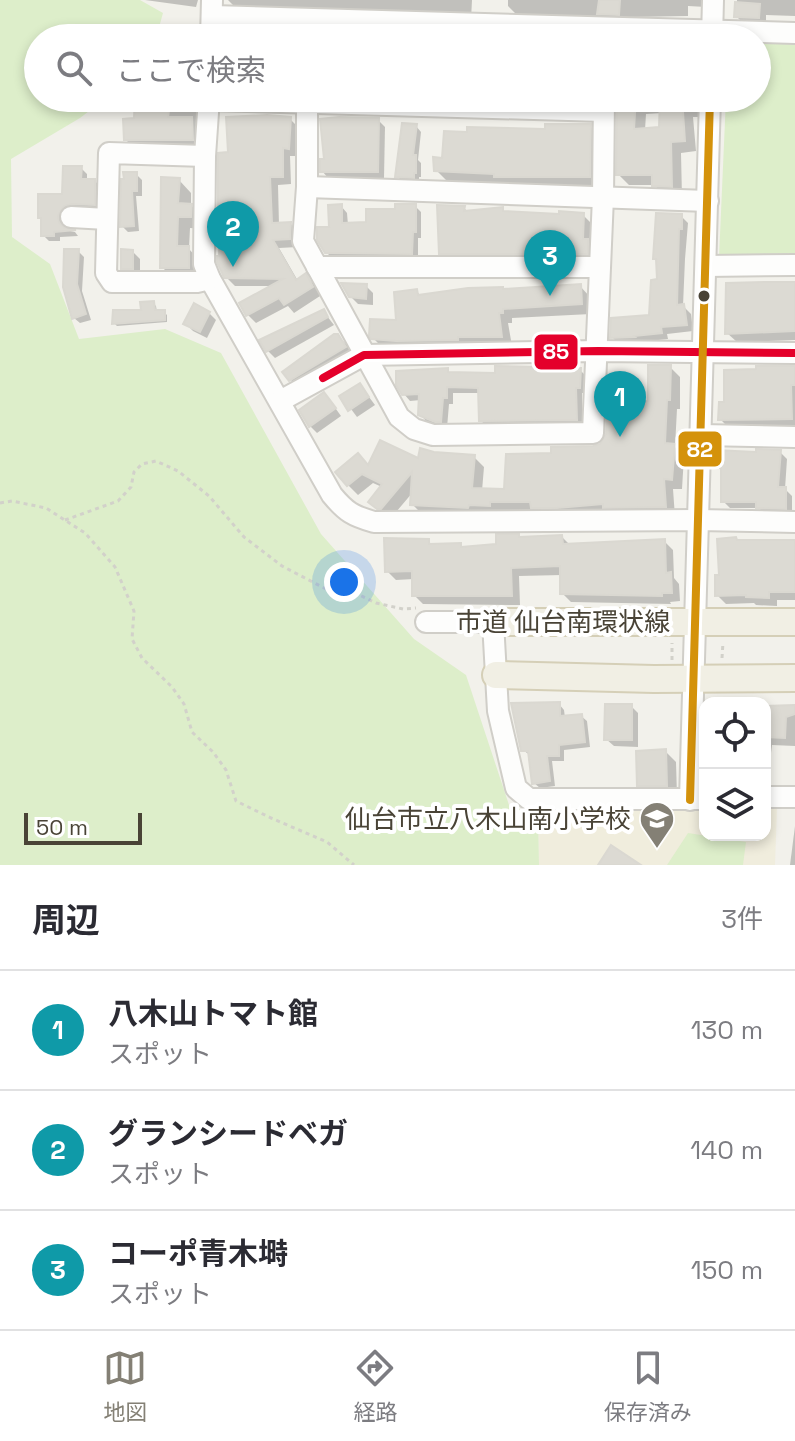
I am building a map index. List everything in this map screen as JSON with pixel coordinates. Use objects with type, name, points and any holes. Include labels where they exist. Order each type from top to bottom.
[{"type":"main road","name":"市道 仙台南環状線","points":[[493,622],[795,622]]},
{"type":"main road","name":"市道 仙台南環状線","points":[[496,675],[795,678]]},
{"type":"street","points":[[712,24],[713,0]]},
{"type":"street","points":[[212,8],[464,24]]},
{"type":"street","points":[[771,33],[795,33]]},
{"type":"street","points":[[208,112],[204,264],[332,495],[345,511],[374,522],[795,522]]},
{"type":"street","points":[[307,112],[303,241],[399,417],[414,429],[433,435],[593,433],[604,112]]},
{"type":"street","points":[[493,622],[498,711],[516,788],[529,799],[698,799],[682,678],[684,622],[698,520],[710,112]]},
{"type":"street","points":[[205,156],[109,153],[106,273],[112,282],[197,282],[210,279]]},
{"type":"street","points":[[307,187],[708,201]]},
{"type":"street","points":[[71,217],[107,219]]},
{"type":"street","points":[[706,266],[795,265]]},
{"type":"street","points":[[317,267],[599,267]]},
{"type":"street","points":[[280,401],[364,355],[598,351],[795,353]]},
{"type":"street","points":[[702,435],[795,437]]},
{"type":"street","name":"市道 仙台南環状線","points":[[425,615],[493,622]]},
{"type":"street","points":[[771,797],[795,797]]},
{"type":"path","points":[[64,520],[118,501],[131,487],[134,472],[142,464],[156,461],[178,471],[209,496],[244,537],[282,566],[326,589],[353,592],[376,603],[425,615]]},
{"type":"path","points":[[0,503],[12,501],[46,508],[85,533],[115,567],[134,611],[132,639],[142,658],[172,687],[184,704],[192,732],[226,770],[236,801],[327,842],[354,865]]},
{"type":"path","points":[[720,678],[725,621]]},
{"type":"path","points":[[682,678],[684,622]]},
{"type":"shaded area","name":"仙台市立八木山南小学校","points":[[771,808],[777,808],[775,865],[539,865],[538,811],[699,811],[699,841],[771,841]]},
{"type":"green space","points":[[0,0],[140,0],[163,13],[160,24],[24,24],[24,112],[88,112],[11,159],[12,237],[50,264],[79,339],[165,329],[221,353],[321,534],[414,639],[466,675],[510,808],[538,811],[539,865],[0,865]]},
{"type":"green space","points":[[771,43],[795,44],[795,258],[719,258],[725,112],[771,112]]},
{"type":"green space","points":[[688,833],[699,835],[699,841],[746,842],[743,865],[667,865]]},
{"type":"building","points":[[599,0],[620,0],[619,15],[597,14]]},
{"type":"building","points":[[735,2],[760,4],[759,18],[734,17]]},
{"type":"building","points":[[134,112],[169,112],[168,117],[192,117],[193,140],[124,140],[123,119],[134,118]]},
{"type":"building","points":[[617,112],[635,112],[634,129],[659,127],[660,112],[683,112],[685,141],[671,142],[672,187],[652,186],[652,175],[616,175]]},
{"type":"building","points":[[226,117],[291,117],[289,149],[283,148],[283,177],[270,177],[272,223],[291,222],[290,239],[273,240],[296,280],[306,273],[313,287],[284,305],[279,298],[246,316],[239,303],[283,279],[224,278],[217,262],[220,206],[218,153],[228,152]]},
{"type":"building","points":[[379,118],[378,172],[320,172],[320,159],[324,159],[320,119]]},
{"type":"building","points":[[402,123],[417,124],[414,178],[395,177]]},
{"type":"building","points":[[545,124],[591,124],[590,177],[494,177],[494,174],[434,171],[433,157],[442,158],[444,131],[467,132],[467,127],[545,129]]},
{"type":"building","points":[[63,166],[82,166],[81,179],[95,179],[95,205],[64,206],[58,216],[59,222],[65,228],[76,230],[41,236],[38,194],[62,194]]},
{"type":"building","points":[[123,172],[137,172],[137,191],[132,191],[134,226],[120,227]]},
{"type":"building","points":[[161,177],[180,178],[178,203],[192,204],[191,217],[178,217],[177,246],[189,246],[189,268],[160,268]]},
{"type":"building","points":[[342,204],[342,223],[366,222],[366,209],[395,209],[395,204],[416,204],[412,254],[325,253],[317,240],[317,227],[329,227],[328,205]]},
{"type":"building","points":[[437,205],[465,206],[464,211],[503,207],[503,211],[584,213],[583,239],[588,239],[588,254],[439,254]]},
{"type":"building","points":[[656,213],[682,214],[677,305],[684,304],[687,325],[661,327],[662,333],[610,338],[611,318],[649,315],[651,280],[657,279],[656,259],[653,259]]},
{"type":"building","points":[[64,249],[79,249],[77,284],[86,314],[72,319],[63,287]]},
{"type":"building","points":[[121,249],[133,250],[133,269],[121,269]]},
{"type":"building","points":[[795,282],[795,331],[725,334],[726,283]]},
{"type":"building","points":[[341,283],[367,284],[366,299],[349,297]]},
{"type":"building","points":[[581,284],[582,304],[503,309],[503,313],[499,313],[502,337],[396,341],[371,339],[369,336],[370,319],[396,320],[394,292],[417,289],[418,295],[468,288]]},
{"type":"building","points":[[154,301],[155,310],[165,310],[165,320],[112,324],[113,310],[141,310],[140,302]]},
{"type":"building","points":[[194,303],[210,312],[200,332],[183,324]]},
{"type":"building","points":[[324,309],[328,317],[266,352],[259,340]]},
{"type":"building","points":[[338,334],[346,347],[289,381],[282,372]]},
{"type":"building","points":[[648,365],[671,365],[665,443],[675,444],[672,480],[664,479],[666,507],[603,508],[603,504],[531,508],[530,502],[490,502],[490,506],[469,505],[468,508],[410,505],[412,472],[381,509],[377,509],[368,502],[382,484],[362,474],[347,486],[335,472],[358,453],[368,465],[380,440],[418,458],[420,448],[475,455],[472,488],[504,489],[506,454],[551,453],[551,447],[600,444],[606,434],[607,403],[648,401]]},
{"type":"building","points":[[495,366],[581,368],[580,388],[576,388],[577,420],[479,421],[478,388],[447,387],[441,422],[435,422],[418,415],[419,394],[402,395],[396,385],[396,371],[448,368],[448,372],[495,373]]},
{"type":"building","points":[[756,366],[795,366],[795,385],[791,385],[792,419],[718,420],[719,402],[724,402],[724,370],[756,369]]},
{"type":"building","points":[[360,383],[369,397],[348,411],[339,396]]},
{"type":"building","points":[[324,392],[336,408],[309,427],[299,410]]},
{"type":"building","points":[[756,449],[781,450],[778,487],[786,487],[786,509],[756,508],[756,502],[721,502],[721,467],[714,466],[715,450],[756,452]]},
{"type":"building","points":[[496,534],[519,534],[519,537],[562,535],[563,544],[665,539],[666,573],[671,572],[672,593],[662,593],[662,596],[560,594],[560,566],[511,568],[512,596],[412,596],[412,571],[385,572],[384,538],[429,539],[429,544],[461,543],[461,547],[496,544]]},
{"type":"building","points":[[736,537],[737,540],[795,540],[795,592],[769,592],[769,598],[715,596],[715,575],[719,575],[717,539]]},
{"type":"building","points":[[560,702],[560,716],[582,714],[585,742],[559,745],[559,756],[547,756],[550,781],[532,784],[528,751],[521,751],[511,703]]},
{"type":"building","points":[[605,704],[632,704],[632,740],[604,740]]},
{"type":"building","points":[[795,705],[795,714],[786,717],[785,738],[771,737],[771,706]]},
{"type":"building","points":[[666,749],[667,786],[637,786],[636,751]]},
{"type":"building","points":[[611,845],[641,865],[598,865]]},
{"type":"transit line","name":"82","points":[[690,800],[710,112]]},
{"type":"transit line","name":"85","points":[[323,378],[364,355],[598,351],[795,353]]},
{"type":"place","name":"グランシードベガ","points":[[233,267]]},
{"type":"place","name":"コーポ青木塒","points":[[550,296]]},
{"type":"place","name":"八木山トマト館","points":[[620,437]]},
{"type":"place","name":"仙台市立八木山南小学校","points":[[657,850]]}]
